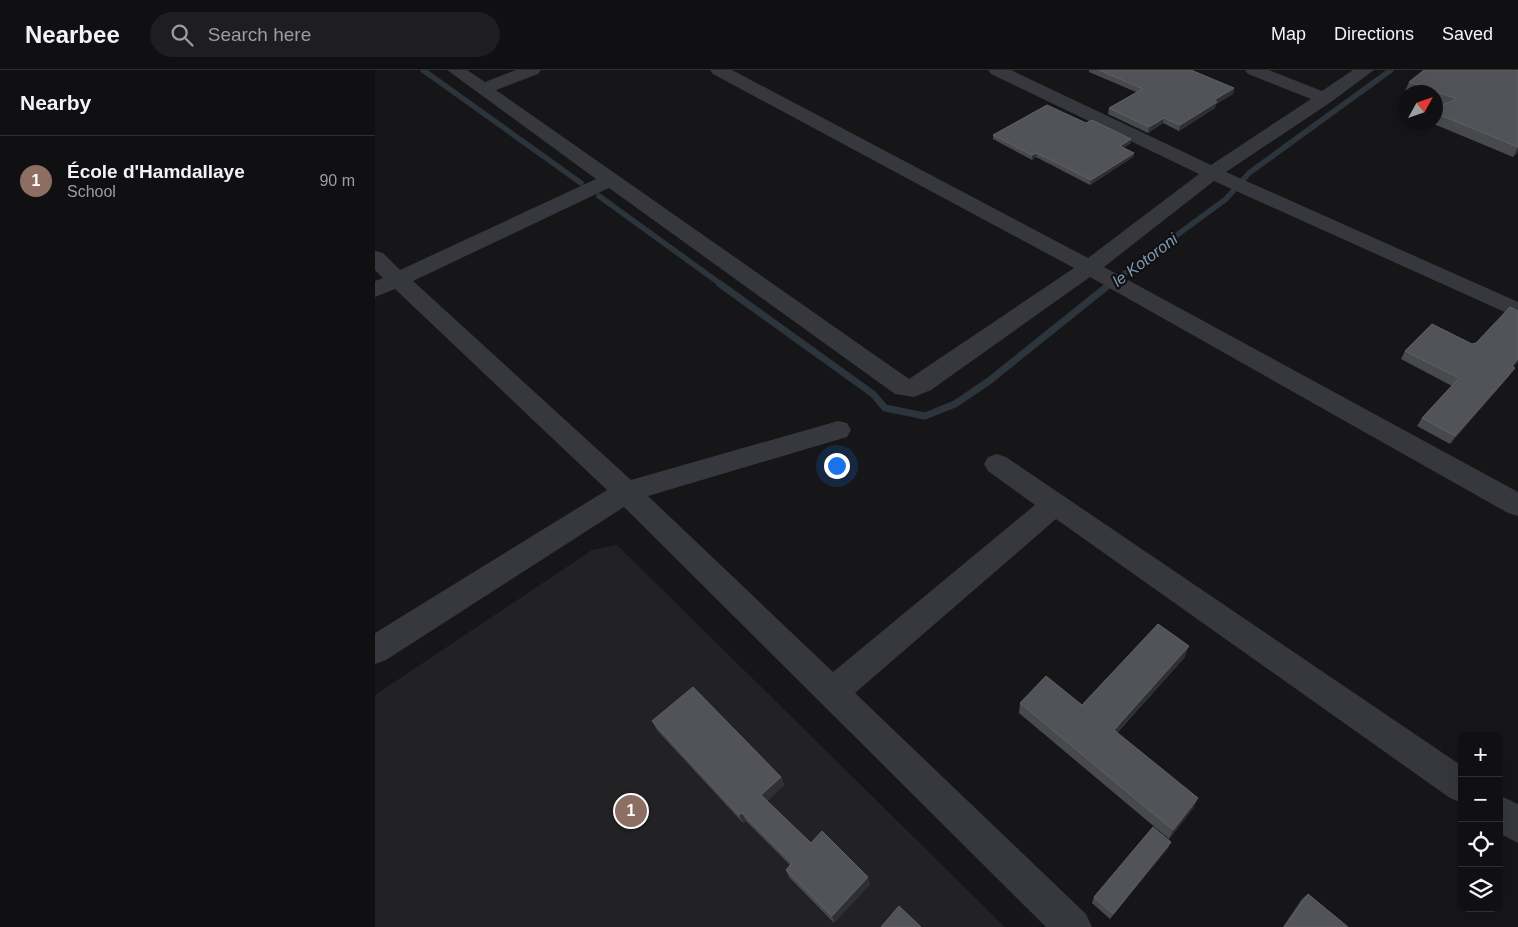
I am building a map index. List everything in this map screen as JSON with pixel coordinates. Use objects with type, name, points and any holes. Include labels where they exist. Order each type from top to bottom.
[{"type":"street","points":[[456,70],[904,388],[914,388],[922,384],[1090,267],[1365,70]]},
{"type":"street","points":[[483,89],[533,70]]},
{"type":"street","points":[[719,70],[874,150],[1090,267],[1518,504]]},
{"type":"street","points":[[997,70],[1246,188],[1518,311]]},
{"type":"street","points":[[1254,70],[1325,98]]},
{"type":"street","points":[[386,284],[612,179]]},
{"type":"street","points":[[375,258],[386,284],[626,492],[1073,927]]},
{"type":"street","points":[[375,650],[626,492],[838,430]]},
{"type":"street","points":[[997,464],[1458,783]]},
{"type":"street","points":[[831,693],[1055,504]]},
{"type":"street","points":[[1503,815],[1518,825]]},
{"type":"shaded area","points":[[617,545],[1005,927],[375,927],[375,695],[592,550]]},
{"type":"building","points":[[1099,70],[1191,70],[1234,88],[1214,100],[1217,102],[1180,125],[1164,118],[1149,127],[1109,108],[1143,89]]},
{"type":"building","points":[[1424,70],[1518,70],[1518,147],[1443,116],[1443,105],[1457,99],[1443,94],[1443,85],[1417,85],[1409,82]]},
{"type":"building","points":[[1047,105],[1086,123],[1092,120],[1131,139],[1120,146],[1134,153],[1091,180],[1037,153],[1032,155],[993,135]]},
{"type":"building","points":[[1510,307],[1518,311],[1518,359],[1512,366],[1515,368],[1455,436],[1422,418],[1459,378],[1405,351],[1432,324],[1472,344],[1476,343]]},
{"type":"building","points":[[1158,624],[1189,646],[1114,730],[1198,798],[1173,830],[1020,703],[1046,676],[1082,705]]},
{"type":"building","points":[[693,687],[781,777],[761,795],[811,843],[822,831],[868,877],[832,916],[786,870],[792,863],[742,813],[739,815],[652,721]]},
{"type":"building","points":[[1153,827],[1171,842],[1113,914],[1094,897]]},
{"type":"building","points":[[1308,894],[1348,927],[1284,927]]},
{"type":"building","points":[[899,906],[921,927],[881,927]]},
{"type":"waterway","points":[[423,70],[581,183]]},
{"type":"waterway","name":"le Kotoroni","points":[[1109,285],[1226,199],[1249,173],[1391,70]]},
{"type":"waterway","points":[[599,196],[722,285]]},
{"type":"waterway","name":"le Kotoroni","points":[[720,284],[873,394],[885,408],[925,416],[955,404],[989,381],[1110,284]]},
{"type":"place","name":"École d'Hamdallaye","points":[[631,811]]}]
